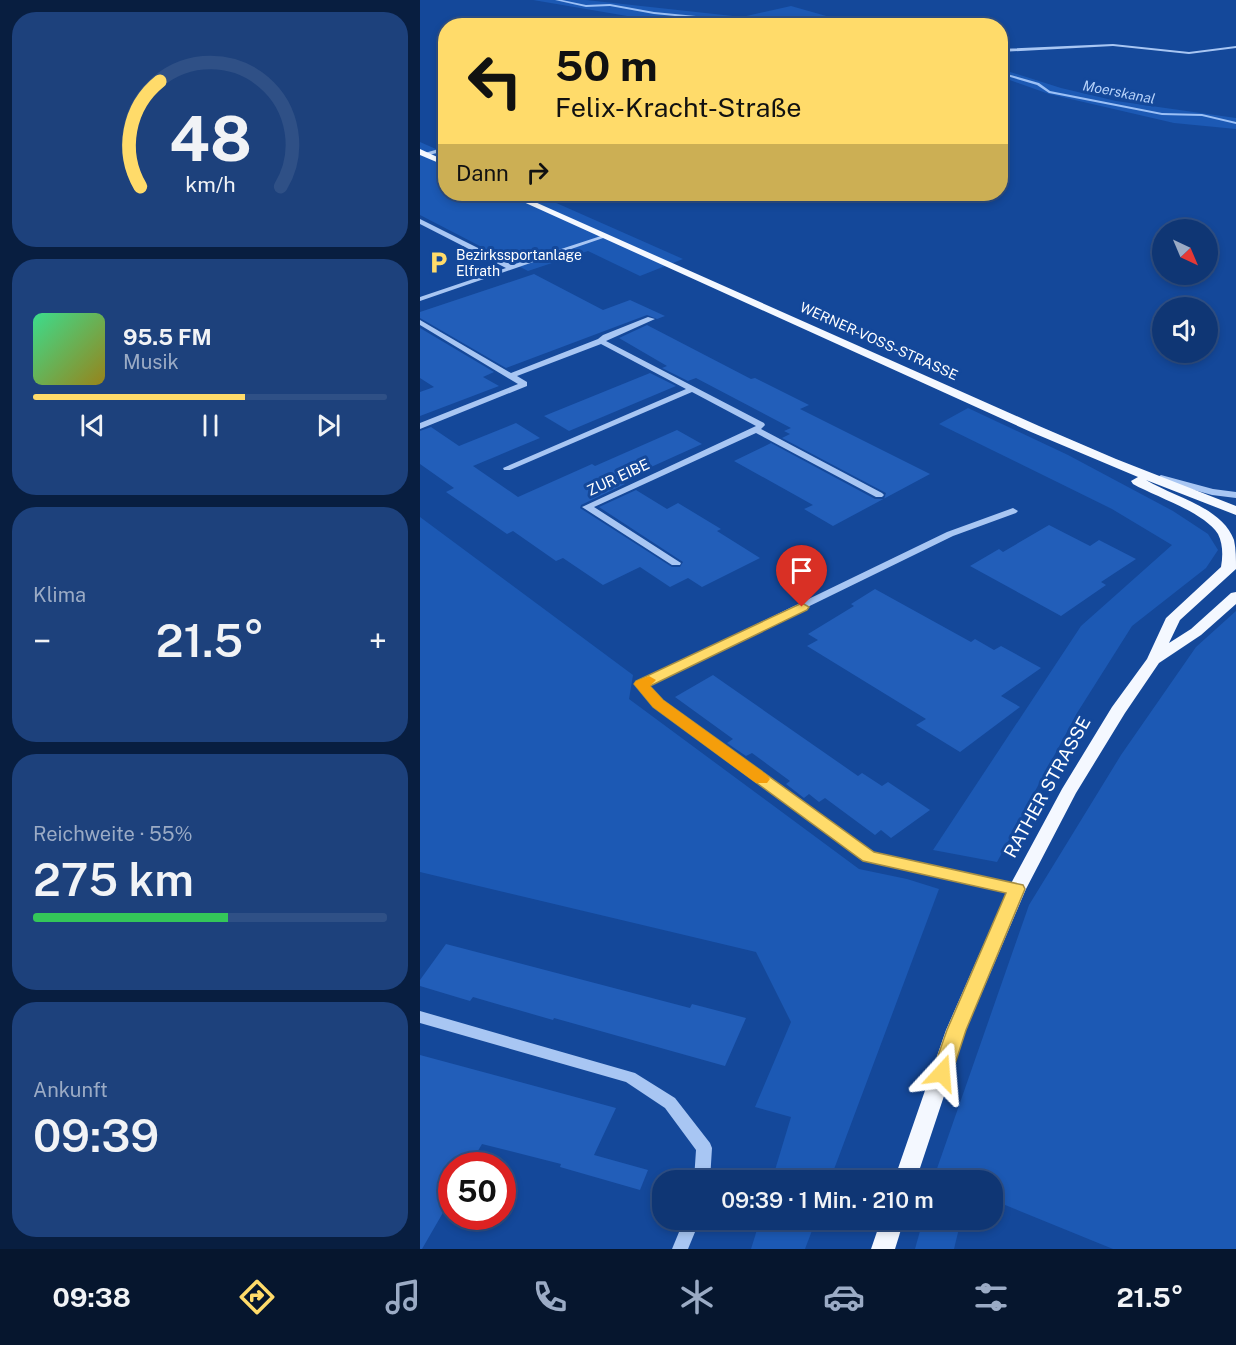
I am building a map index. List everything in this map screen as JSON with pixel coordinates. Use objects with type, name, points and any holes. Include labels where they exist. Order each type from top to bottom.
[{"type":"main road","points":[[422,153],[438,160]]},
{"type":"main road","name":"WERNER-VOSS-STRASSE","points":[[527,201],[1111,462],[1236,511]]},
{"type":"main road","points":[[1111,462],[1142,483],[1236,535]]},
{"type":"main road","points":[[1218,525],[1227,540],[1232,565]]},
{"type":"main road","name":"RATHER STRASSE","points":[[908,1170],[957,1030],[1017,889],[1068,794],[1118,711],[1154,660],[1173,618],[1232,565]]},
{"type":"main road","name":"RATHER STRASSE","points":[[1154,660],[1196,632],[1236,596]]},
{"type":"main road","points":[[883,1249],[889,1230]]},
{"type":"street","points":[[1008,51],[1113,45],[1189,53],[1236,47]]},
{"type":"street","points":[[422,153],[438,150]]},
{"type":"street","points":[[420,221],[512,268]]},
{"type":"street","points":[[420,299],[606,236]]},
{"type":"street","points":[[510,376],[651,319]]},
{"type":"street","points":[[420,322],[524,384],[420,426]]},
{"type":"street","points":[[601,341],[761,424],[756,430],[879,495]]},
{"type":"street","points":[[507,468],[693,389]]},
{"type":"street","name":"ZUR EIBE","points":[[676,563],[587,507],[756,430]]},
{"type":"street","points":[[1111,462],[1189,486],[1236,495]]},
{"type":"street","points":[[1013,511],[950,534],[641,684],[658,704],[869,857],[1017,889]]},
{"type":"street","points":[[420,1017],[630,1077],[670,1103],[704,1148],[703,1170]]},
{"type":"street","points":[[680,1249],[688,1230]]},
{"type":"shaded area","points":[[533,0],[586,0],[742,17],[791,6],[833,18],[642,18]]},
{"type":"shaded area","points":[[1008,71],[1061,88],[1116,101],[1236,118],[1236,129],[1174,123],[1049,94],[1008,79]]},
{"type":"shaded area","points":[[420,142],[438,150],[438,201],[552,201],[683,259],[640,276],[588,251],[528,271],[420,215]]},
{"type":"shaded area","points":[[968,408],[1068,455],[1173,511],[1208,534],[1218,550],[1206,568],[1132,626],[1077,713],[997,862],[933,850],[1081,626],[1172,545],[1112,509],[939,424]]},
{"type":"shaded area","points":[[420,517],[633,675],[629,699],[859,869],[907,879],[939,889],[834,1170],[775,1170],[791,1117],[755,1107],[791,1022],[756,952],[420,872]]},
{"type":"shaded area","points":[[1236,611],[1236,1249],[1113,1249],[1003,1204],[1003,1170],[936,1170],[1029,905],[1121,755],[1196,647]]},
{"type":"shaded area","points":[[757,1230],[812,1230],[805,1249],[751,1249]]},
{"type":"shaded area","points":[[920,1230],[959,1230],[954,1249],[915,1249]]},
{"type":"building","points":[[534,274],[603,310],[630,300],[665,316],[657,319],[647,315],[506,368],[420,318],[420,312]]},
{"type":"building","points":[[647,325],[751,379],[755,378],[809,405],[800,409],[930,474],[884,499],[886,493],[782,438],[790,434],[784,431],[791,428],[696,378],[688,381],[662,368],[667,366],[619,338]]},
{"type":"building","points":[[420,328],[494,372],[483,377],[499,386],[420,416],[420,392],[434,387],[420,378]]},
{"type":"building","points":[[650,373],[676,386],[569,431],[544,416]]},
{"type":"building","points":[[516,423],[540,438],[473,466],[518,497],[677,430],[702,444],[620,481],[625,484],[581,505],[580,508],[672,567],[680,567],[683,562],[599,507],[636,490],[667,509],[678,503],[721,529],[717,531],[760,558],[702,587],[688,578],[670,587],[640,567],[603,585],[563,558],[556,561],[513,531],[507,534],[446,492],[454,488],[420,464],[420,431],[431,427],[459,446]]},
{"type":"building","points":[[771,443],[875,499],[883,499],[833,526],[804,509],[813,505],[734,461]]},
{"type":"building","points":[[1049,525],[1090,546],[1099,540],[1136,559],[1101,582],[1106,585],[1061,616],[970,566],[999,549],[1003,552]]},
{"type":"building","points":[[875,589],[971,642],[975,639],[994,650],[1001,646],[1041,668],[1001,696],[1020,707],[960,752],[916,725],[926,719],[807,646],[818,640],[808,634],[854,606],[851,604]]},
{"type":"building","points":[[713,675],[858,776],[862,773],[882,786],[888,782],[930,810],[891,838],[881,830],[875,835],[825,798],[819,802],[809,794],[804,798],[786,784],[790,781],[752,753],[746,756],[727,743],[733,739],[675,697]]},
{"type":"building","points":[[446,944],[690,1008],[692,1004],[746,1018],[725,1066],[554,1018],[553,1020],[473,997],[470,1001],[420,986],[420,980]]},
{"type":"building","points":[[420,1055],[616,1108],[594,1155],[648,1170],[640,1190],[560,1167],[561,1164],[482,1144],[477,1152],[438,1152],[438,1221],[420,1249]]},
{"type":"waterway","name":"Moerskanal","points":[[557,0],[586,6],[610,5],[654,13],[710,18]]},
{"type":"waterway","name":"Moerskanal","points":[[1008,75],[1038,84],[1049,92],[1162,114],[1202,115],[1236,123]]},
{"type":"slow traffic","points":[[649,680],[641,684],[658,704],[762,779]]},
{"type":"place","name":"Bezirkssportanlage Elfrath","points":[[438,263]]},
{"type":"route","points":[[802,607],[641,684],[658,704],[869,857],[1017,889],[957,1030],[942,1073]]}]
